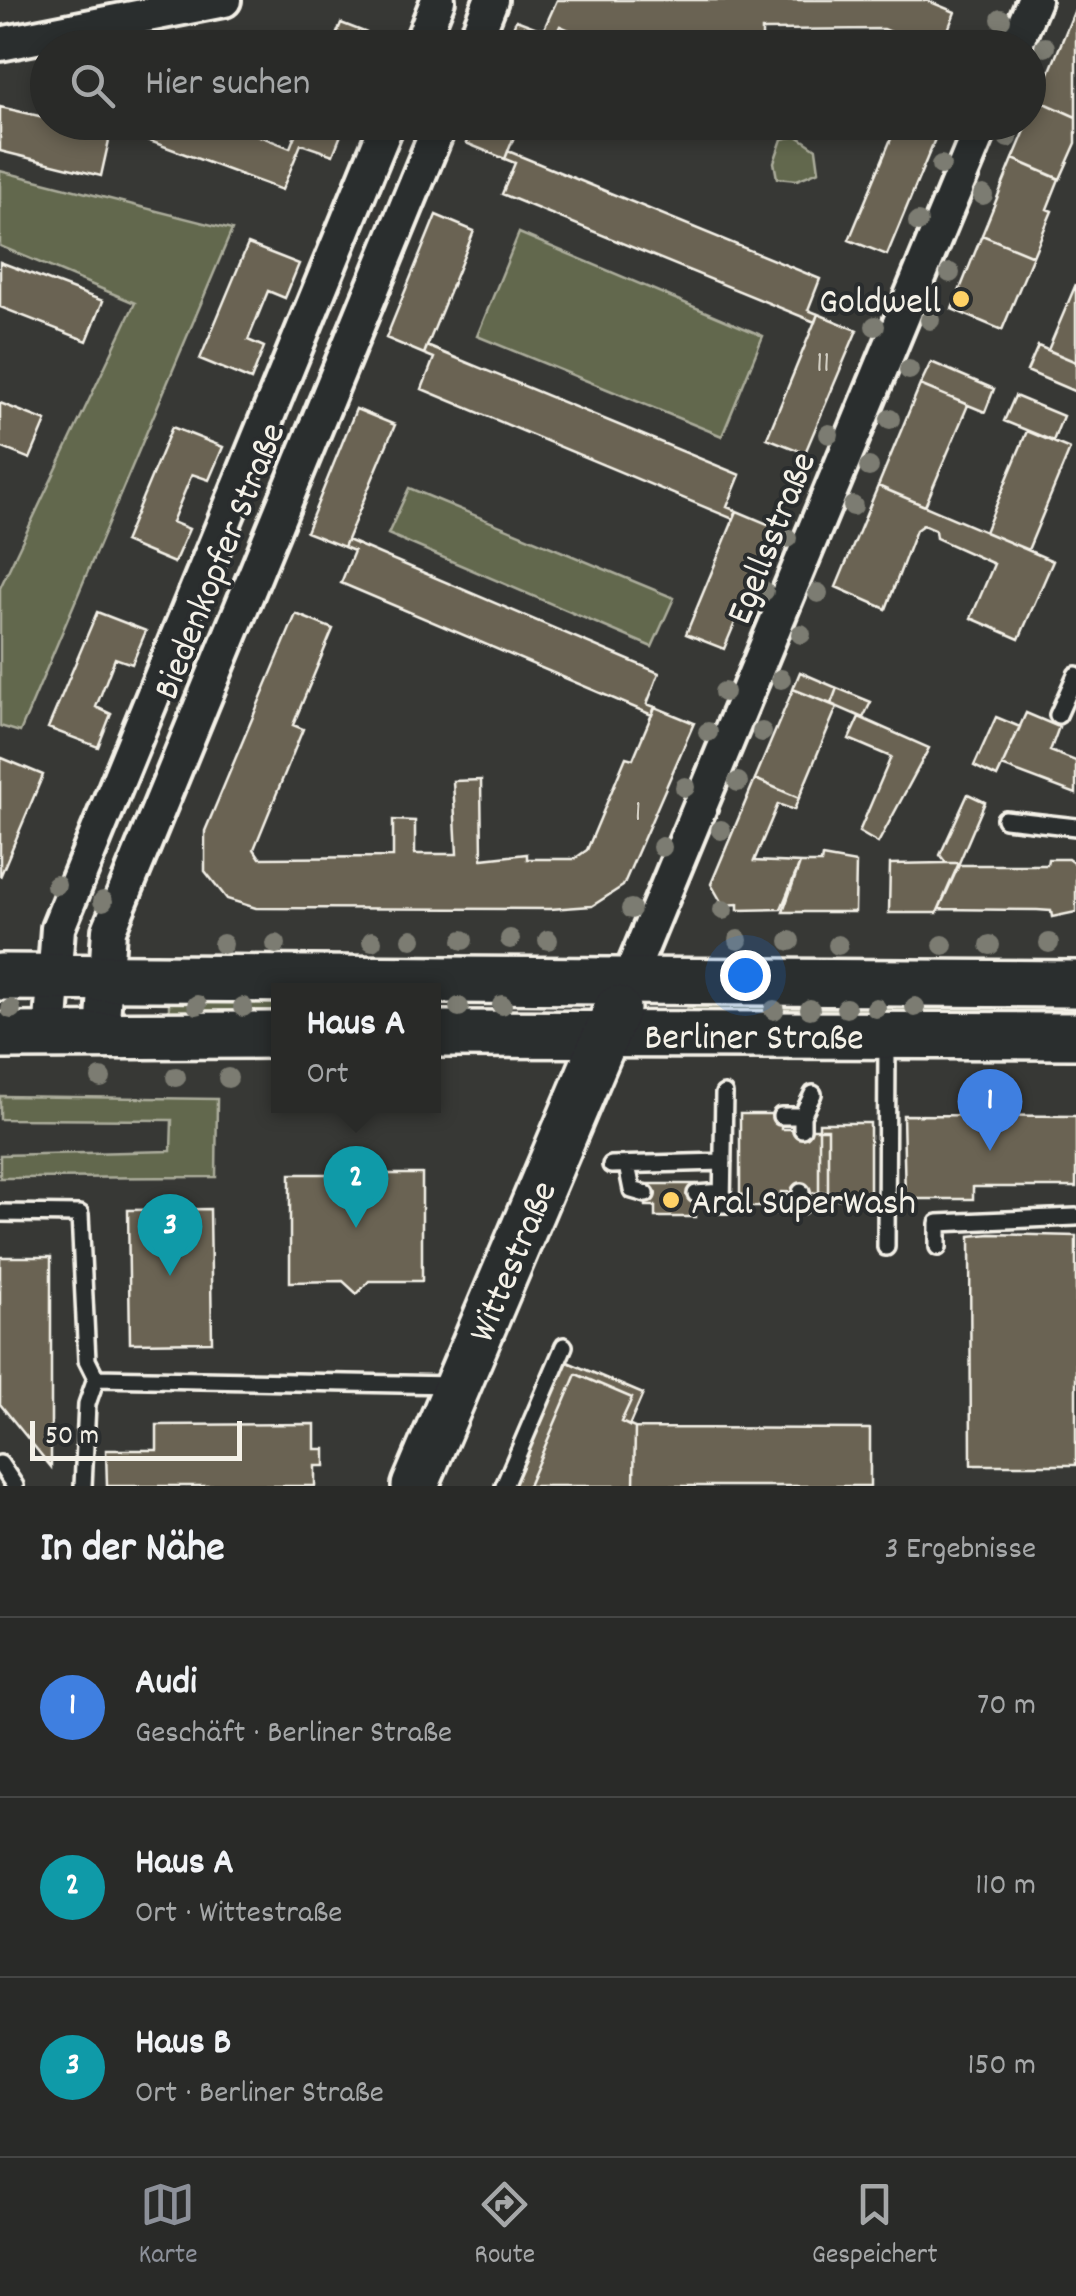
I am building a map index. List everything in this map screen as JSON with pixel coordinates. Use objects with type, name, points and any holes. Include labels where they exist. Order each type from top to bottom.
[{"type":"main road","name":"Berliner Straße","points":[[0,977],[1076,984]]},
{"type":"main road","name":"Wittestraße","points":[[421,1484],[628,981]]},
{"type":"main road","name":"Berliner Straße","points":[[441,1034],[1076,1036]]},
{"type":"main road","points":[[0,1036],[271,1035]]},
{"type":"street","points":[[71,30],[224,0]]},
{"type":"street","points":[[426,30],[438,0]]},
{"type":"street","points":[[479,30],[491,0]]},
{"type":"street","points":[[1022,30],[1034,0]]},
{"type":"street","points":[[0,44],[30,38]]},
{"type":"street","name":"Biedenkopfer Straße","points":[[50,1036],[58,928],[381,140]]},
{"type":"street","name":"Biedenkopfer Straße","points":[[102,1036],[108,930],[433,140]]},
{"type":"street","name":"Egellsstraße","points":[[628,981],[976,140]]},
{"type":"lane","points":[[1058,715],[1076,675]]},
{"type":"lane","points":[[1005,819],[1076,827]]},
{"type":"lane","points":[[886,1247],[887,1035]]},
{"type":"lane","points":[[724,1094],[726,1164],[722,1204],[740,1204]]},
{"type":"lane","points":[[781,1116],[802,1122],[813,1094]]},
{"type":"lane","points":[[723,1116],[740,1116]]},
{"type":"lane","points":[[696,1194],[726,1164]]},
{"type":"lane","points":[[646,1194],[632,1190],[619,1165],[726,1164],[740,1176]]},
{"type":"lane","points":[[782,1205],[801,1204],[801,1192]]},
{"type":"lane","points":[[0,1214],[80,1214],[87,1360],[96,1378],[87,1404],[84,1486]]},
{"type":"lane","points":[[938,1247],[938,1223],[1076,1217]]},
{"type":"lane","points":[[504,1486],[564,1346]]},
{"type":"lane","points":[[96,1378],[214,1390],[459,1386]]},
{"type":"lane","points":[[0,1464],[16,1486]]},
{"type":"green space","points":[[782,140],[803,140],[816,149],[819,171],[797,180],[777,178],[774,162]]},
{"type":"green space","points":[[0,171],[232,230],[20,732],[0,726],[0,588],[135,303],[0,246]]},
{"type":"green space","points":[[519,233],[763,336],[722,436],[477,336]]},
{"type":"green space","points":[[409,488],[674,598],[652,647],[388,534]]},
{"type":"green space","points":[[169,998],[271,998],[271,1019],[169,1019]]},
{"type":"green space","points":[[909,999],[1076,999],[1076,1013],[1001,1021],[683,1020],[688,1007],[853,1008]]},
{"type":"green space","points":[[0,1096],[217,1099],[216,1177],[0,1178],[0,1155],[171,1151],[172,1120],[0,1119]]},
{"type":"building","points":[[557,0],[926,0],[955,12],[948,30],[569,30],[560,26],[558,30],[543,30]]},
{"type":"building","points":[[1076,7],[1076,117],[1046,104],[1046,80]]},
{"type":"building","points":[[516,20],[543,30],[512,30]]},
{"type":"building","points":[[341,23],[359,30],[338,30]]},
{"type":"building","points":[[1046,104],[1076,117],[1076,143],[1060,179],[1013,159],[1021,140],[1046,140]]},
{"type":"building","points":[[0,107],[30,114],[30,140],[109,140],[101,176],[0,151]]},
{"type":"building","points":[[147,140],[269,140],[290,148],[293,140],[339,140],[333,155],[301,144],[282,190]]},
{"type":"building","points":[[467,140],[513,140],[505,159],[466,143]]},
{"type":"building","points":[[891,140],[935,140],[887,255],[849,240]]},
{"type":"building","points":[[508,151],[820,279],[808,310],[818,314],[815,322],[502,194],[515,163],[505,159]]},
{"type":"building","points":[[1013,159],[1059,179],[1047,209],[1052,211],[1033,256],[982,235]]},
{"type":"building","points":[[436,215],[474,231],[424,354],[386,338]]},
{"type":"building","points":[[982,235],[1033,256],[1002,330],[952,309]]},
{"type":"building","points":[[248,244],[299,264],[285,298],[268,291],[248,340],[264,347],[251,380],[200,359]]},
{"type":"building","points":[[0,262],[103,301],[87,341],[0,307]]},
{"type":"building","points":[[1076,284],[1076,362],[1048,350]]},
{"type":"building","points":[[818,314],[857,330],[805,453],[767,438]]},
{"type":"building","points":[[427,346],[740,475],[727,507],[737,511],[733,519],[422,389],[434,358],[424,354]]},
{"type":"building","points":[[1038,346],[1076,362],[1076,392],[1027,371]]},
{"type":"building","points":[[931,362],[994,389],[985,412],[920,385]]},
{"type":"building","points":[[920,385],[968,405],[925,506],[878,486]]},
{"type":"building","points":[[1015,396],[1063,416],[1053,441],[1004,421]]},
{"type":"building","points":[[0,403],[46,421],[30,459],[0,447]]},
{"type":"building","points":[[356,409],[395,425],[344,547],[306,532]]},
{"type":"building","points":[[172,427],[223,447],[209,480],[192,474],[172,522],[189,529],[174,563],[124,542]]},
{"type":"building","points":[[1027,431],[1070,449],[1028,550],[985,532]]},
{"type":"building","points":[[878,486],[1053,561],[1019,639],[971,618],[994,564],[936,538],[935,530],[923,525],[916,530],[886,609],[836,587]]},
{"type":"building","points":[[737,511],[775,527],[724,649],[686,634]]},
{"type":"building","points":[[347,540],[659,673],[647,704],[655,707],[652,715],[341,583],[354,551],[344,547]]},
{"type":"building","points":[[97,612],[146,631],[132,664],[115,658],[96,707],[111,714],[98,747],[48,728]]},
{"type":"building","points":[[296,614],[333,629],[293,725],[303,729],[254,849],[260,858],[393,857],[393,820],[415,821],[415,854],[457,854],[453,781],[481,780],[482,859],[527,854],[527,859],[574,859],[587,850],[626,757],[633,759],[655,707],[694,723],[623,886],[592,906],[550,909],[256,908],[227,899],[205,871],[205,831]]},
{"type":"building","points":[[800,672],[837,688],[831,704],[793,689]]},
{"type":"building","points":[[837,688],[871,702],[863,718],[831,704]]},
{"type":"building","points":[[793,689],[837,707],[799,798],[755,779]]},
{"type":"building","points":[[1026,713],[1059,727],[1050,751],[1076,761],[1076,794],[1002,766]]},
{"type":"building","points":[[859,717],[929,748],[878,843],[859,832],[891,757],[849,739]]},
{"type":"building","points":[[996,717],[1020,727],[997,777],[974,766]]},
{"type":"building","points":[[2,758],[43,775],[0,877],[0,762]]},
{"type":"building","points":[[755,779],[799,798],[794,810],[778,804],[754,861],[800,863],[781,909],[738,910],[738,904],[723,905],[711,884]]},
{"type":"building","points":[[968,794],[985,802],[959,863],[946,863],[940,855]]},
{"type":"building","points":[[822,857],[856,863],[855,912],[783,912],[800,863],[821,863]]},
{"type":"building","points":[[1048,859],[1068,859],[1076,865],[1076,912],[1052,917],[1051,911],[1037,910],[939,909],[959,865],[1047,865]]},
{"type":"building","points":[[959,863],[937,913],[889,913],[890,864]]},
{"type":"building","points":[[740,1114],[781,1114],[781,1129],[828,1129],[828,1193],[781,1192],[781,1207],[740,1207]]},
{"type":"building","points":[[903,1115],[1076,1116],[1076,1187],[973,1187],[973,1199],[905,1199]]},
{"type":"building","points":[[819,1123],[870,1123],[870,1199],[819,1199]]},
{"type":"building","points":[[290,1174],[422,1174],[422,1281],[369,1281],[357,1294],[343,1281],[290,1282]]},
{"type":"building","name":"Aral SuperWash","points":[[646,1184],[696,1184],[696,1217],[655,1217],[655,1206],[646,1206]]},
{"type":"building","points":[[210,1209],[212,1342],[130,1343],[128,1210]]},
{"type":"building","points":[[970,1236],[1076,1236],[1076,1465],[971,1465]]},
{"type":"building","points":[[0,1257],[51,1257],[51,1467],[0,1404]]},
{"type":"building","points":[[563,1360],[643,1394],[629,1426],[621,1422],[632,1398],[576,1374],[528,1486],[509,1486]]},
{"type":"building","points":[[576,1374],[632,1398],[621,1422],[635,1428],[634,1486],[528,1486]]},
{"type":"building","points":[[315,1424],[315,1449],[325,1449],[325,1466],[315,1466],[315,1486],[107,1486],[106,1450],[157,1450],[157,1425]]},
{"type":"building","points":[[635,1428],[870,1429],[870,1486],[634,1486]]},
{"type":"place","name":"Goldwell","points":[[961,299]]},
{"type":"place","name":"Audi","points":[[990,1151]]},
{"type":"place","name":"Aral SuperWash","points":[[671,1200]]},
{"type":"place","name":"Haus A","points":[[356,1228]]},
{"type":"place","name":"Haus B","points":[[170,1276]]}]
